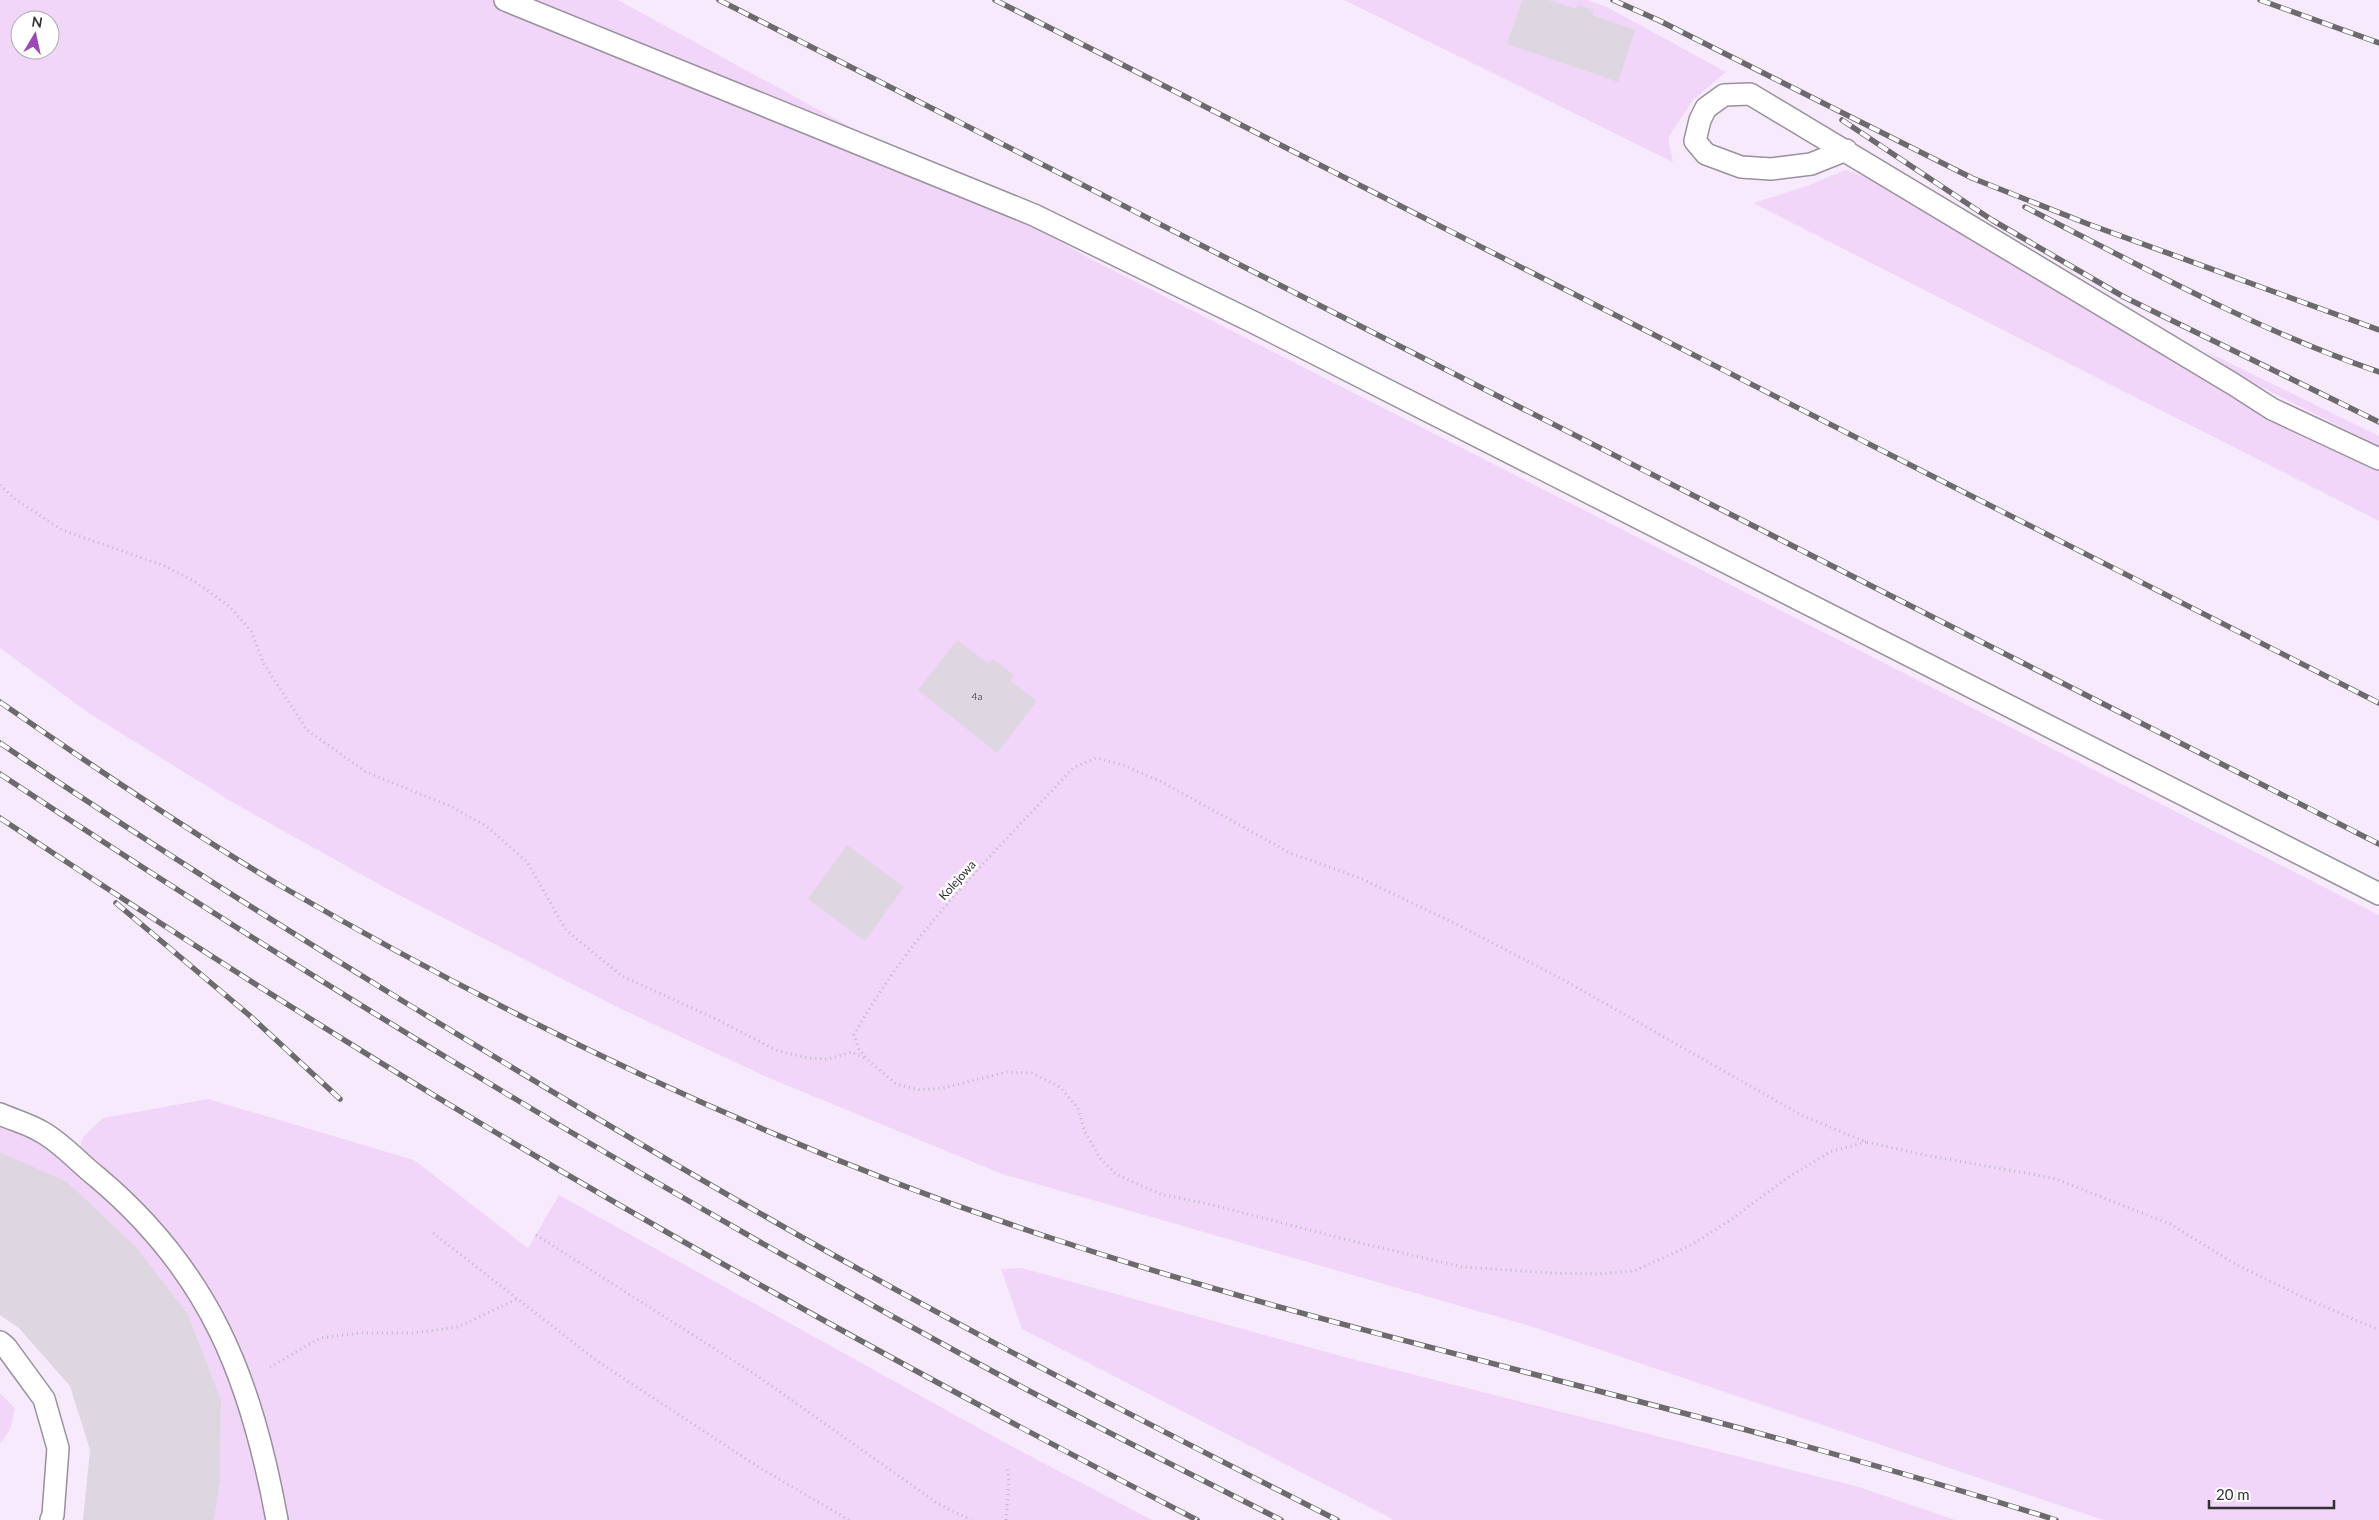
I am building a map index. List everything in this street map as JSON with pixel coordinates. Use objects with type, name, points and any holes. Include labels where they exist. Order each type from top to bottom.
[{"type":"lane","points":[[505,0],[1034,215],[1255,323],[2379,894]]},
{"type":"lane","points":[[1846,150],[1811,164],[1771,169],[1742,167],[1706,154],[1695,141],[1700,120],[1706,108],[1724,95],[1750,94],[1846,150],[2225,378],[2272,409],[2379,459]]},
{"type":"lane","points":[[0,1114],[42,1132],[124,1200],[173,1254],[214,1317],[243,1385],[267,1467],[277,1520]]},
{"type":"lane","points":[[0,1342],[6,1347],[44,1399],[58,1448],[53,1515],[51,1520]]},
{"type":"path","points":[[0,485],[15,499],[62,530],[165,566],[197,583],[229,606],[251,632],[264,664],[307,730],[366,772],[452,807],[486,826],[527,862],[566,930],[622,976],[716,1019],[778,1051],[808,1058],[828,1059],[852,1052],[867,1059],[896,1084],[920,1090],[943,1088],[1007,1072],[1032,1073],[1060,1087],[1078,1108],[1084,1130],[1100,1158],[1116,1174],[1160,1194],[1213,1205],[1344,1240],[1462,1267],[1597,1274],[1634,1271],[1689,1246],[1729,1221],[1787,1178],[1830,1152],[1866,1142],[1925,1156],[2052,1178],[2170,1224],[2237,1264],[2307,1300],[2379,1330]]},
{"type":"path","name":"Kolejowa","points":[[867,1059],[859,1049],[854,1035],[877,994],[916,940],[959,889],[1073,768],[1096,758],[1123,765],[1162,782],[1290,853],[1360,878],[1456,924],[1562,979],[1801,1115],[1866,1142]]},
{"type":"path","points":[[432,1233],[596,1361],[760,1468],[849,1520]]},
{"type":"path","points":[[536,1235],[758,1377],[937,1503],[972,1520]]},
{"type":"path","points":[[243,1385],[274,1363],[320,1338],[360,1333],[414,1333],[458,1326],[517,1299]]},
{"type":"path","points":[[1006,1520],[1009,1481],[1007,1468]]},
{"type":"shaded area","points":[[0,0],[2379,0],[2379,1520],[0,1520]]},
{"type":"shaded area","points":[[0,0],[618,0],[1095,261],[2379,915],[2379,1520],[2103,1520],[1533,1327],[1002,1174],[769,1078],[617,1007],[393,892],[237,805],[90,714],[0,648]]},
{"type":"shaded area","points":[[1344,0],[1587,0],[1607,7],[1726,72],[1693,100],[1668,138],[1673,162]]},
{"type":"shaded area","points":[[1845,170],[1880,182],[2290,430],[2379,471],[2379,521],[1753,203],[1807,186]]},
{"type":"shaded area","points":[[2205,351],[2379,436],[2379,446],[2243,378]]},
{"type":"shaded area","points":[[208,1099],[414,1160],[528,1248],[559,1195],[1011,1446],[1152,1520],[214,1520],[220,1482],[221,1400],[188,1314],[137,1248],[67,1183],[0,1152],[0,1114],[76,1160],[83,1137],[103,1118]]},
{"type":"shaded area","points":[[1022,1268],[1352,1359],[1859,1487],[1955,1520],[1394,1520],[1022,1329],[1001,1269]]},
{"type":"shaded area","points":[[0,1393],[15,1408],[10,1430],[0,1444]]},
{"type":"building","points":[[1522,0],[1548,0],[1576,9],[1577,5],[1594,10],[1592,15],[1635,30],[1618,82],[1507,44]]},
{"type":"building","points":[[957,640],[989,664],[993,659],[1014,675],[1010,681],[1037,701],[997,753],[918,690]]},
{"type":"building","points":[[847,845],[904,887],[865,941],[808,899]]},
{"type":"building","points":[[0,1152],[67,1182],[137,1248],[188,1314],[221,1400],[220,1482],[214,1520],[83,1520],[90,1450],[70,1386],[18,1327],[0,1315]]},
{"type":"railway","points":[[719,0],[2379,844]]},
{"type":"railway","points":[[995,0],[2379,703]]},
{"type":"railway","points":[[1613,0],[1658,20],[1972,178],[2088,224],[2379,330]]},
{"type":"railway","points":[[2260,0],[2379,43]]},
{"type":"railway","points":[[1842,120],[1992,220],[2124,297],[2379,422]]},
{"type":"railway","points":[[2025,207],[2244,317],[2288,337],[2379,372]]},
{"type":"railway","points":[[0,702],[174,820],[281,886],[467,989],[658,1083],[854,1167],[1054,1239],[1193,1282],[1332,1321],[1780,1439],[1946,1486],[2056,1520]]},
{"type":"railway","points":[[0,743],[252,908],[458,1035],[722,1191],[828,1252],[1017,1355],[1337,1520]]},
{"type":"railway","points":[[0,774],[119,852],[358,1003],[723,1221],[970,1359],[1086,1421],[1281,1520]]},
{"type":"railway","points":[[0,818],[308,1017],[581,1183],[843,1331],[1197,1520]]},
{"type":"railway","points":[[116,903],[249,1015],[340,1099]]}]
